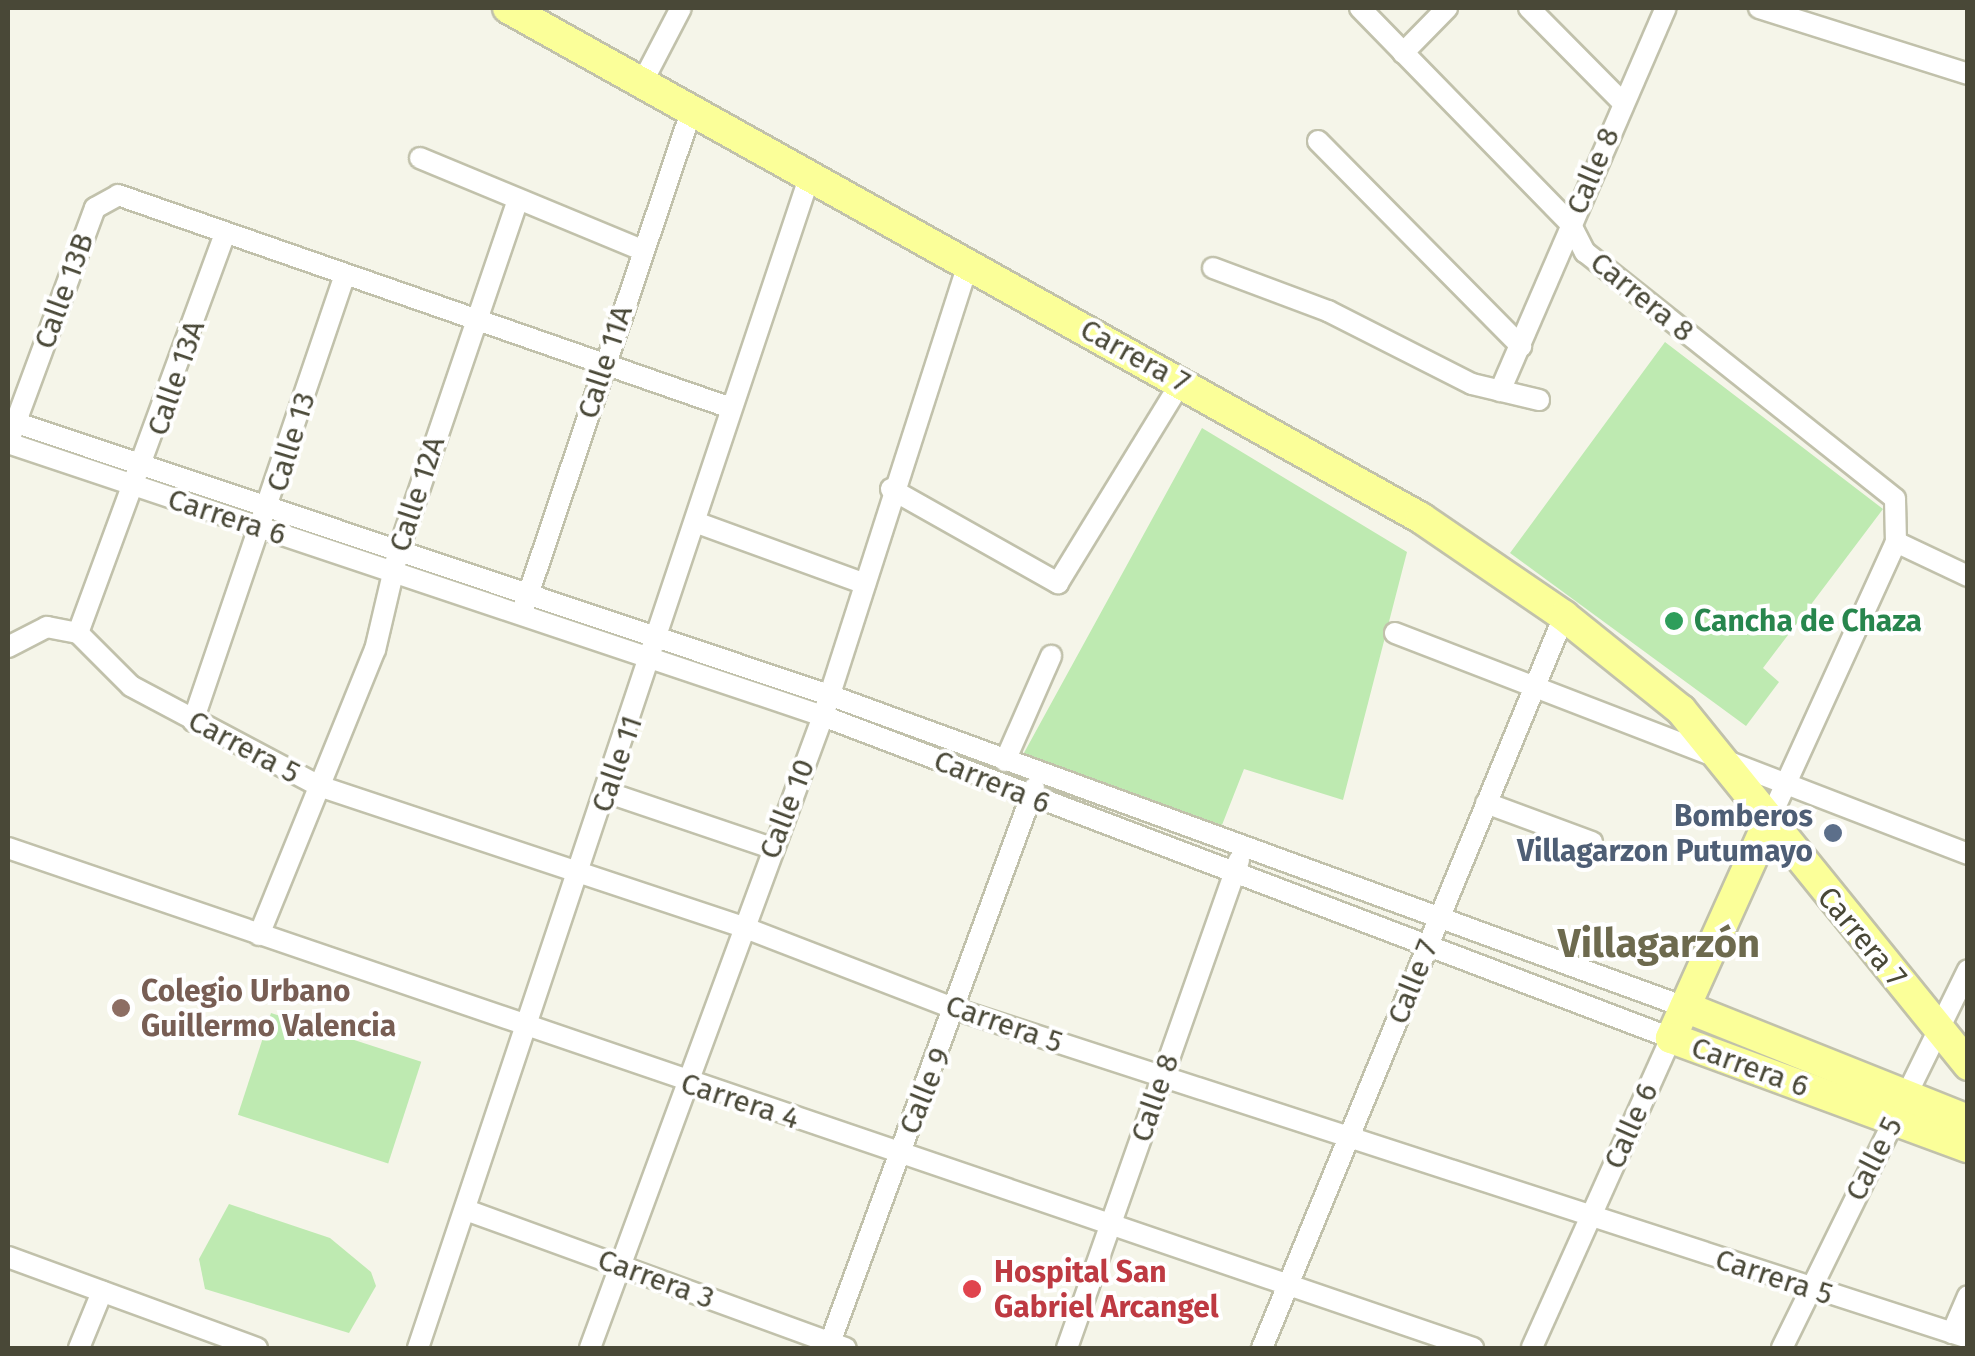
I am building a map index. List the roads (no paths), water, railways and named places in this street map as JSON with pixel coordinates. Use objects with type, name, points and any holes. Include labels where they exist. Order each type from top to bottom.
[{"type":"main road","name":"Carrera 7","points":[[509,8],[809,178],[1182,381],[1420,518],[1564,616],[1645,676],[1724,758],[1768,824],[1968,1065]]},
{"type":"main road","name":"Calle 6","points":[[1671,1038],[1768,824]]},
{"type":"main road","name":"Carrera 6","points":[[1685,1008],[1900,1108],[1968,1147]]},
{"type":"main road","name":"Carrera 6","points":[[1671,1038],[1900,1108],[1968,1120]]},
{"type":"street","points":[[642,81],[681,8]]},
{"type":"street","name":"Carrera 8","points":[[1360,8],[1570,224],[1585,252],[1895,500],[1902,519]]},
{"type":"street","points":[[1403,52],[1447,8]]},
{"type":"street","points":[[1529,8],[1622,102]]},
{"type":"street","name":"Calle 8","points":[[1500,390],[1666,8]]},
{"type":"street","points":[[1759,8],[1968,74]]},
{"type":"street","name":"Calle 11A","points":[[525,604],[640,249],[691,112]]},
{"type":"street","points":[[1318,141],[1521,346]]},
{"type":"street","points":[[420,158],[518,202],[640,249]]},
{"type":"street","name":"Calle 11","points":[[418,1348],[662,638],[731,408],[809,178]]},
{"type":"street","name":"Calle 13B","points":[[8,444],[11,421],[95,208],[107,198],[225,233]]},
{"type":"street","name":"Calle 12A","points":[[260,935],[375,650],[396,560],[474,320],[518,202]]},
{"type":"street","points":[[225,233],[731,408]]},
{"type":"street","name":"Calle 13A","points":[[78,633],[142,478],[225,233]]},
{"type":"street","name":"Calle 10","points":[[590,1348],[624,1266],[743,927],[826,706],[891,489],[968,265]]},
{"type":"street","points":[[1213,268],[1500,390],[1539,400]]},
{"type":"street","name":"Calle 13","points":[[193,721],[267,522],[345,275]]},
{"type":"street","points":[[891,489],[1058,583],[1182,381]]},
{"type":"street","name":"Carrera 6","points":[[11,421],[142,478],[525,604],[654,660],[826,706],[1006,761],[1685,1008]]},
{"type":"street","name":"Carrera 6","points":[[8,444],[142,478]]},
{"type":"street","name":"Calle 6","points":[[1768,824],[1896,542],[1902,519]]},
{"type":"street","points":[[695,522],[865,584]]},
{"type":"street","points":[[1896,542],[1968,576]]},
{"type":"street","name":"Carrera 6","points":[[525,604],[662,638],[1031,798],[1429,942],[1671,1038]]},
{"type":"street","name":"Calle 7","points":[[1262,1348],[1564,616]]},
{"type":"street","points":[[8,647],[47,626],[78,633]]},
{"type":"street","name":"Carrera 5","points":[[78,633],[131,686],[319,786],[743,927],[958,1010],[1960,1336]]},
{"type":"street","name":"Carrera 7","points":[[1395,633],[1968,854]]},
{"type":"street","points":[[1006,761],[1050,656]]},
{"type":"street","name":"Calle 9","points":[[834,1347],[900,1154],[958,1010],[1038,775]]},
{"type":"street","points":[[606,792],[772,848]]},
{"type":"street","points":[[1486,803],[1592,842]]},
{"type":"street","name":"Calle 8","points":[[1066,1348],[1242,848]]},
{"type":"street","name":"Carrera 4","points":[[9,854],[260,935],[687,1084],[1473,1348]]},
{"type":"street","name":"Calle 5","points":[[1782,1348],[1968,970]]},
{"type":"street","name":"Calle 6","points":[[1532,1348],[1671,1038]]},
{"type":"street","name":"Carrera 3","points":[[466,1210],[834,1347]]},
{"type":"street","points":[[8,1257],[252,1347]]},
{"type":"street","points":[[79,1348],[102,1292]]},
{"type":"street","points":[[1960,1336],[1968,1296]]},
{"type":"place","name":"Cancha de Chaza","points":[[1674,621]]},
{"type":"place","name":"Bomberos Villagarzon Putumayo","points":[[1833,833]]},
{"type":"place","name":"Colegio Urbano Guillermo Valencia","points":[[121,1008]]},
{"type":"place","name":"Hospital San Gabriel Arcangel","points":[[972,1289]]},
{"type":"district","name":"Villagarzón","points":[[1659,944]]}]
